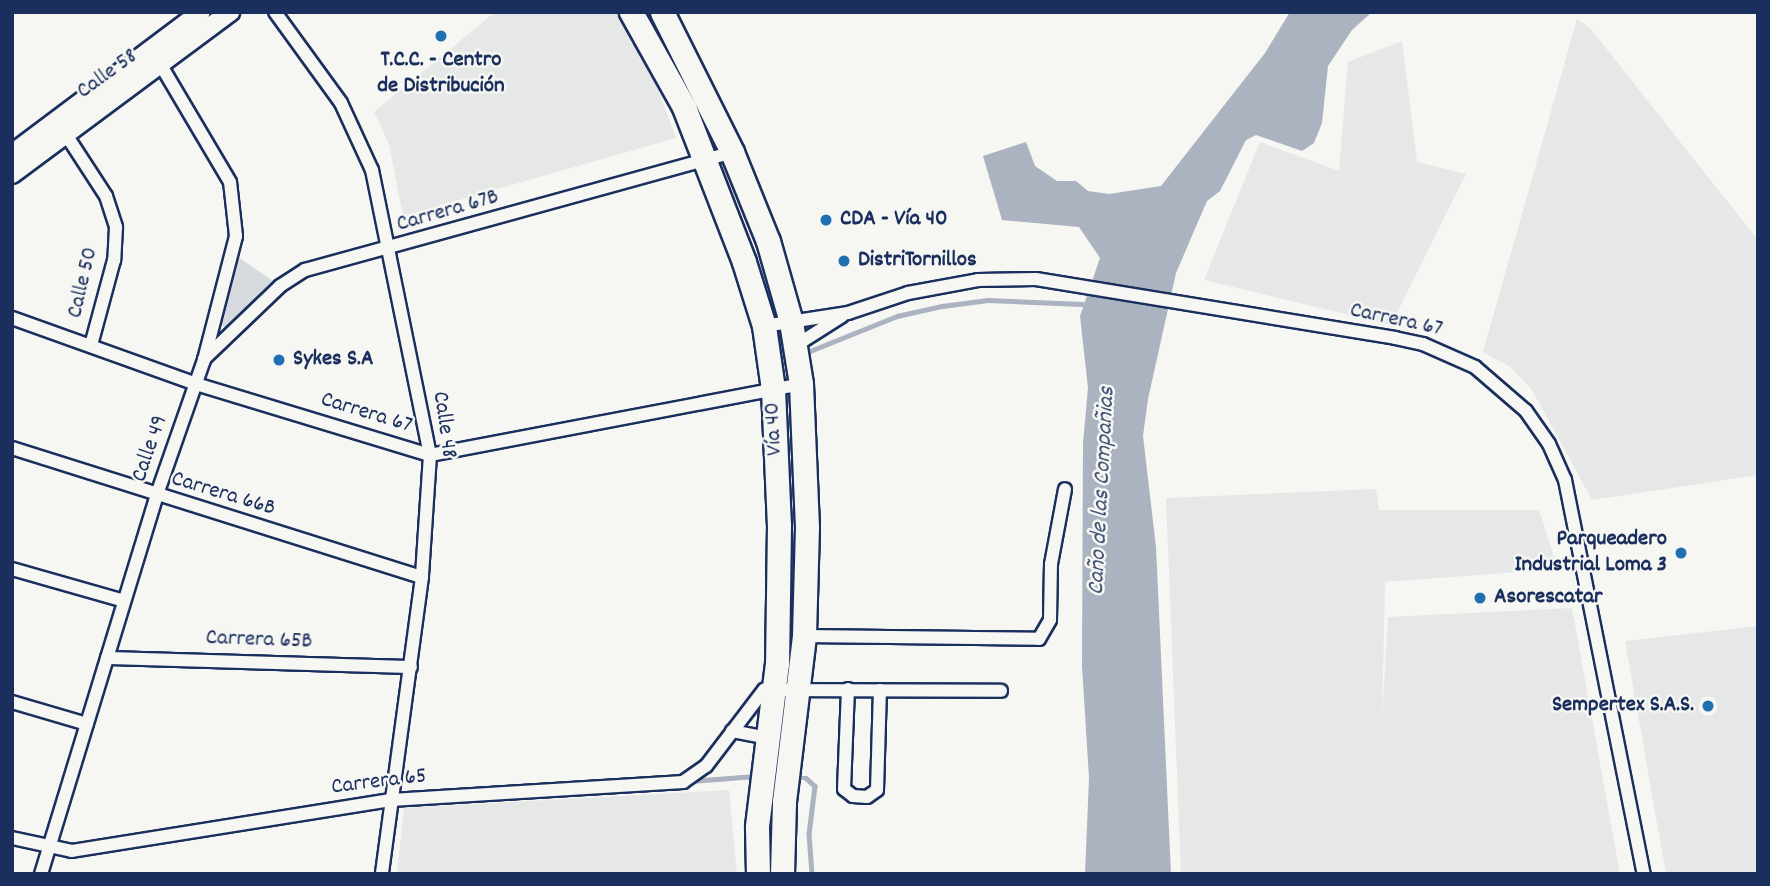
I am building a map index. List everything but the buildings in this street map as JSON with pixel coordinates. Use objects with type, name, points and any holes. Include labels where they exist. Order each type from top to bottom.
[{"type":"highway","name":"Vía 40","points":[[631,12],[666,71],[705,159],[764,326],[772,389],[779,525],[773,801],[758,874]]},
{"type":"highway","name":"Vía 40","points":[[662,12],[732,152],[768,241],[791,322],[801,384],[807,527],[804,636],[800,688],[776,741]]},
{"type":"highway","name":"Vía 40","points":[[773,801],[782,874]]},
{"type":"street","name":"Calle 58","points":[[157,59],[201,12]]},
{"type":"street","name":"Calle 58","points":[[12,174],[62,128],[157,59],[230,12]]},
{"type":"street","name":"Calle 48","points":[[275,12],[341,103],[360,138],[390,250],[430,455],[422,577],[382,874]]},
{"type":"street","name":"Calle 49","points":[[41,874],[156,497],[204,360],[236,236],[237,211],[230,182],[157,59]]},
{"type":"street","name":"Calle 58","points":[[12,154],[62,128]]},
{"type":"street","name":"Calle 50","points":[[62,128],[106,196],[116,227],[114,260],[91,345]]},
{"type":"street","name":"Carrera 67B","points":[[204,360],[296,275],[357,254],[390,250],[732,152]]},
{"type":"street","name":"Carrera 67","points":[[764,326],[848,313],[908,293],[978,281],[1073,282],[1423,344],[1475,367],[1526,411],[1549,444],[1565,480],[1644,874]]},
{"type":"street","name":"Carrera 67","points":[[795,346],[848,313]]},
{"type":"street","name":"Carrera 67","points":[[12,318],[196,384],[430,455],[801,384]]},
{"type":"street","name":"Carrera 66B","points":[[12,449],[156,497],[422,577]]},
{"type":"street","points":[[804,636],[1039,639],[1050,620],[1051,564],[1065,489]]},
{"type":"street","points":[[12,569],[124,601]]},
{"type":"street","name":"Carrera 65B","points":[[107,658],[411,667]]},
{"type":"street","points":[[775,687],[1001,691]]},
{"type":"street","name":"Carrera 65","points":[[12,838],[48,849],[72,850],[391,800],[683,782],[706,766],[757,696],[775,687]]},
{"type":"street","points":[[848,689],[844,789],[853,796],[867,797],[877,790],[880,690]]},
{"type":"street","points":[[12,702],[87,724]]},
{"type":"street","points":[[732,732],[776,741]]},
{"type":"shaded area","points":[[495,12],[616,12],[651,71],[676,138],[403,216],[389,144],[374,112]]},
{"type":"shaded area","points":[[1577,19],[1590,28],[1758,240],[1758,475],[1592,500],[1532,390],[1509,366],[1483,352]]},
{"type":"shaded area","points":[[1402,41],[1417,162],[1466,174],[1391,325],[1204,280],[1260,142],[1339,171],[1348,62]]},
{"type":"shaded area","points":[[238,257],[276,283],[227,328],[219,324]]},
{"type":"shaded area","points":[[1376,489],[1379,510],[1539,510],[1558,569],[1385,582],[1382,719],[1388,617],[1572,608],[1620,874],[1181,874],[1166,498]]},
{"type":"shaded area","points":[[1758,626],[1758,874],[1666,874],[1625,641]]},
{"type":"shaded area","points":[[729,790],[737,874],[397,874],[404,808]]},
{"type":"water","name":"Caño de las Compañias","points":[[1290,12],[1372,12],[1352,30],[1328,66],[1322,123],[1314,143],[1302,151],[1256,135],[1246,140],[1220,191],[1207,201],[1176,273],[1148,399],[1143,436],[1156,547],[1171,874],[1085,874],[1089,778],[1082,666],[1083,443],[1088,388],[1080,316],[1100,258],[1079,227],[1002,220],[983,156],[1026,142],[1035,166],[1057,181],[1076,181],[1088,191],[1109,194],[1161,186],[1265,53]]},
{"type":"waterway","points":[[810,351],[897,316],[942,306],[988,300],[1082,304]]},
{"type":"waterway","points":[[691,781],[755,776]]},
{"type":"waterway","points":[[796,778],[806,778],[815,786],[809,834],[812,874]]},
{"type":"place","name":"T.C.C. - Centro de Distribución","points":[[441,36]]},
{"type":"place","name":"CDA - Vía 40","points":[[826,220]]},
{"type":"place","name":"DistriTornillos","points":[[844,261]]},
{"type":"place","name":"Sykes S.A","points":[[279,360]]},
{"type":"place","name":"Parqueadero Industrial Loma 3","points":[[1681,553]]},
{"type":"place","name":"Asorescatar","points":[[1480,598]]},
{"type":"place","name":"Sempertex S.A.S.","points":[[1708,706]]}]
